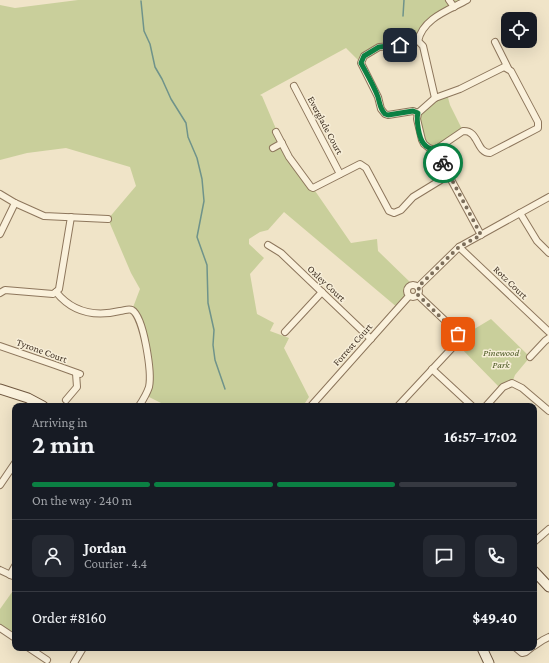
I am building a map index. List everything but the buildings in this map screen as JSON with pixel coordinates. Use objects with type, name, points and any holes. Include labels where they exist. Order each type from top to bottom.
[{"type":"street","points":[[449,0],[454,7]]},
{"type":"street","points":[[418,41],[426,25],[431,20],[467,0]]},
{"type":"street","points":[[418,41],[409,41],[395,46],[379,47],[364,56],[361,63],[378,97],[381,109],[385,114],[413,111],[418,113]]},
{"type":"street","points":[[418,41],[422,46],[434,98]]},
{"type":"street","points":[[435,150],[467,131],[473,135],[483,151],[490,153],[538,128],[538,122],[495,42]]},
{"type":"street","points":[[481,235],[450,175],[435,150],[424,144],[417,119],[418,113],[434,98],[460,89],[504,67],[508,68]]},
{"type":"street","name":"Everglade Court","points":[[294,86],[340,174]]},
{"type":"street","points":[[276,132],[294,164],[310,187],[313,188],[360,164],[363,166],[389,211],[394,212],[401,210],[413,197],[450,175]]},
{"type":"street","points":[[273,148],[282,143]]},
{"type":"street","points":[[0,194],[15,203],[44,216],[108,219]]},
{"type":"street","points":[[418,287],[459,247],[549,197]]},
{"type":"street","points":[[0,234],[15,203]]},
{"type":"street","points":[[520,213],[537,241],[549,253]]},
{"type":"street","points":[[0,293],[6,290],[53,294],[59,289],[71,217]]},
{"type":"street","name":"Oxley Court","points":[[268,245],[280,253],[371,339]]},
{"type":"street","name":"Rotz Court","points":[[459,247],[549,332]]},
{"type":"street","points":[[413,285],[418,287],[420,291],[418,295],[414,298],[409,296],[407,292],[408,287],[413,285]]},
{"type":"street","points":[[56,292],[62,299],[90,313],[132,310],[137,316],[148,350],[150,375],[149,386],[141,403]]},
{"type":"street","points":[[285,332],[322,292]]},
{"type":"street","points":[[401,403],[457,342],[458,334],[418,295]]},
{"type":"street","name":"Forrest Court","points":[[314,403],[409,296]]},
{"type":"street","points":[[530,357],[549,338]]},
{"type":"street","name":"Tyrone Court","points":[[0,346],[78,374],[77,387],[66,400]]},
{"type":"street","points":[[432,369],[469,403]]},
{"type":"street","points":[[489,403],[503,387],[512,383],[517,385],[549,411]]},
{"type":"street","points":[[0,389],[28,398],[37,403]]},
{"type":"street","points":[[0,485],[12,467]]},
{"type":"street","points":[[537,539],[549,529]]},
{"type":"street","points":[[537,567],[549,580]]},
{"type":"street","points":[[0,570],[12,576]]},
{"type":"street","points":[[537,574],[549,587]]},
{"type":"street","points":[[0,628],[12,636]]},
{"type":"street","points":[[537,644],[549,637]]},
{"type":"street","points":[[34,651],[47,660]]},
{"type":"street","points":[[74,663],[81,651]]},
{"type":"street","points":[[483,651],[489,663]]},
{"type":"street","points":[[489,651],[495,663]]},
{"type":"green space","points":[[78,0],[467,0],[431,20],[415,40],[379,47],[361,63],[346,48],[260,95],[262,96],[282,143],[351,243],[377,239],[378,251],[413,285],[408,287],[407,294],[398,308],[284,212],[268,230],[260,232],[249,239],[249,244],[264,258],[250,274],[257,314],[274,323],[270,331],[289,338],[284,348],[309,397],[305,403],[161,403],[145,395],[149,386],[142,330],[132,310],[140,289],[131,273],[108,219],[136,186],[130,167],[66,148],[27,153],[0,160],[0,5],[15,8]]},
{"type":"green space","points":[[447,94],[450,105],[463,131],[435,150],[424,144],[418,113]]},
{"type":"green space","name":"Pinewood Park","points":[[491,319],[530,357],[515,375],[512,383],[501,389],[456,343],[458,336],[471,331]]},
{"type":"green space","points":[[12,592],[12,636],[0,628],[0,609]]},
{"type":"waterway","points":[[403,16],[404,0]]},
{"type":"waterway","points":[[141,1],[144,31],[150,44],[155,67],[171,99],[186,123],[188,137],[197,158],[202,179],[204,201],[197,237],[207,265],[208,303],[214,330],[213,345],[215,360],[225,389]]},
{"type":"way so far","points":[[443,163],[481,235],[459,247],[418,287],[420,291],[418,295],[458,334]]},
{"type":"route","points":[[400,45],[379,47],[364,56],[361,63],[378,97],[383,112],[388,115],[413,111],[418,113],[417,119],[424,144],[435,150],[443,163]]}]
